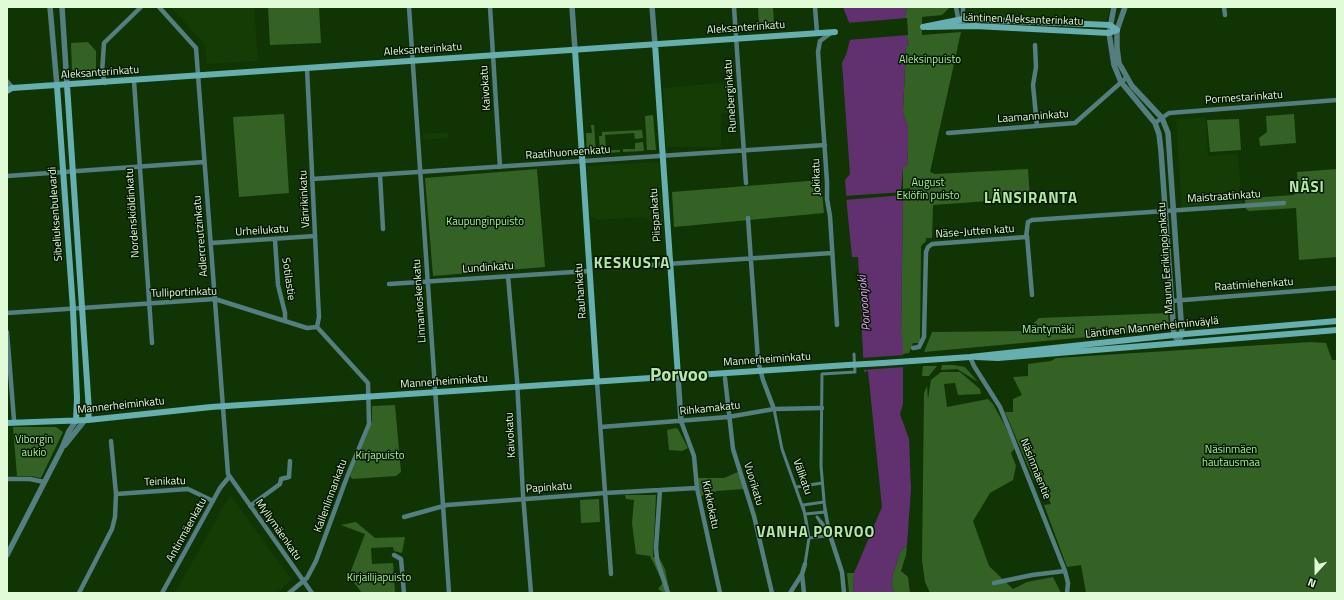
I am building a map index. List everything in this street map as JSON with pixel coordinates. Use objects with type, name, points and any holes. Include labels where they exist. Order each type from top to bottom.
[{"type":"main road","name":"Läntinen Aleksanterinkatu","points":[[1110,25],[960,19],[923,27],[961,27],[1109,33],[1117,30]]},
{"type":"main road","points":[[1110,25],[1117,30]]},
{"type":"main road","name":"Aleksanterinkatu","points":[[10,90],[833,32]]},
{"type":"main road","name":"Piispankatu","points":[[655,44],[678,376]]},
{"type":"main road","name":"Rauhankatu","points":[[575,50],[597,382]]},
{"type":"main road","name":"Sibeliuksenbulevardi","points":[[57,86],[73,309],[77,398],[76,421]]},
{"type":"main road","name":"Sibeliuksenbulevardi","points":[[67,86],[90,411],[87,420]]},
{"type":"main road","name":"Läntinen Mannerheiminväylä","points":[[883,363],[970,357],[1182,334],[1337,321]]},
{"type":"main road","name":"Läntinen Mannerheiminväylä","points":[[970,357],[986,359],[1337,330]]},
{"type":"main road","name":"Mannerheiminkatu","points":[[7,423],[76,421],[222,406],[883,363]]},
{"type":"street","name":"Sibeliuksenbulevardi","points":[[50,7],[57,86]]},
{"type":"street","name":"Sibeliuksenbulevardi","points":[[62,7],[67,86]]},
{"type":"street","points":[[105,83],[102,74],[104,43],[141,7]]},
{"type":"street","name":"Adlercreutzinkatu","points":[[159,7],[196,48],[222,406],[229,477]]},
{"type":"street","name":"Linnankoskenkatu","points":[[409,7],[449,593]]},
{"type":"street","name":"Kaivokatu","points":[[490,7],[500,167]]},
{"type":"street","name":"Rauhankatu","points":[[572,7],[575,50]]},
{"type":"street","name":"Piispankatu","points":[[652,7],[655,44]]},
{"type":"street","name":"Runeberginkatu","points":[[734,7],[746,183]]},
{"type":"street","points":[[815,7],[817,33]]},
{"type":"street","points":[[956,7],[961,27]]},
{"type":"street","points":[[960,19],[963,7]]},
{"type":"street","points":[[1114,7],[1109,33],[1114,65],[1155,122]]},
{"type":"street","points":[[1125,7],[1117,30],[1118,55],[1124,80],[1162,118]]},
{"type":"street","points":[[1224,7],[1225,14]]},
{"type":"street","name":"Jokikatu","points":[[833,32],[820,41],[818,52],[825,145],[827,199],[838,325]]},
{"type":"street","points":[[1035,45],[1036,67],[1033,85],[1037,126]]},
{"type":"street","name":"Vänrikinkatu","points":[[307,68],[319,317],[317,328]]},
{"type":"street","name":"Laamanninkatu","points":[[948,132],[1071,124],[1079,121],[1124,80]]},
{"type":"street","name":"Nordenskiöldinkatu","points":[[134,81],[152,343]]},
{"type":"street","points":[[7,82],[10,90]]},
{"type":"street","name":"Pormestarinkatu","points":[[1155,122],[1169,113],[1337,100]]},
{"type":"street","name":"Maunu Eerikinpojankatu","points":[[1162,118],[1168,133],[1182,334]]},
{"type":"street","name":"Maunu Eerikinpojankatu","points":[[1155,122],[1161,151],[1174,335],[1178,342]]},
{"type":"street","name":"Raatihuoneenkatu","points":[[312,179],[825,145]]},
{"type":"street","points":[[7,176],[204,162]]},
{"type":"street","points":[[380,174],[383,229]]},
{"type":"street","name":"Maistraatinkatu","points":[[1165,210],[1284,203]]},
{"type":"street","name":"Näse-Jutten katu","points":[[913,348],[919,347],[924,337],[926,252],[930,245],[1027,236],[1028,222],[1032,220],[1165,210]]},
{"type":"street","points":[[748,218],[750,259],[760,370]]},
{"type":"street","name":"Urheilukatu","points":[[211,243],[275,240],[315,236]]},
{"type":"street","points":[[1027,236],[1032,295]]},
{"type":"street","name":"Sotilastie","points":[[275,240],[278,285],[285,313],[285,321]]},
{"type":"street","points":[[652,266],[832,253]]},
{"type":"street","name":"Lundinkatu","points":[[389,284],[589,271]]},
{"type":"street","name":"Kaivokatu","points":[[508,276],[531,593]]},
{"type":"street","name":"Raatimiehenkatu","points":[[1171,300],[1337,288]]},
{"type":"street","name":"Tulliportinkatu","points":[[7,313],[215,299],[307,328],[317,328]]},
{"type":"street","points":[[317,328],[368,383],[368,397]]},
{"type":"street","points":[[7,332],[14,420]]},
{"type":"street","points":[[1178,342],[1182,334]]},
{"type":"street","points":[[844,593],[842,572],[830,535],[825,512],[822,483],[822,374],[855,372],[854,354]]},
{"type":"street","name":"Näsinmäentie","points":[[970,357],[974,366],[1000,407],[1065,571],[1068,583],[1067,593]]},
{"type":"street","name":"Välikatu","points":[[760,370],[774,409],[782,449],[797,487],[805,514]]},
{"type":"street","name":"Piispankatu","points":[[678,376],[681,421]]},
{"type":"street","name":"Vuorikatu","points":[[725,378],[728,417],[733,449],[754,516],[772,593]]},
{"type":"street","name":"Rauhankatu","points":[[597,382],[611,574]]},
{"type":"street","name":"Kallenlinnankatu","points":[[289,593],[303,581],[316,561],[347,477],[369,424],[368,397]]},
{"type":"street","name":"Rihkamakatu","points":[[600,427],[728,417],[774,409],[822,408]]},
{"type":"street","points":[[62,448],[87,420]]},
{"type":"street","points":[[7,555],[62,448],[69,431],[76,421]]},
{"type":"street","name":"Kirkkokatu","points":[[681,421],[694,456],[697,488],[720,593]]},
{"type":"street","points":[[79,593],[112,529],[115,517],[116,494],[111,441]]},
{"type":"street","points":[[250,506],[280,484],[281,479],[289,477],[290,460]]},
{"type":"street","name":"Myllymäenkatu","points":[[229,477],[312,593]]},
{"type":"street","name":"Antinmäenkatu","points":[[162,593],[220,488],[229,477]]},
{"type":"street","points":[[7,479],[30,479],[44,482]]},
{"type":"street","points":[[797,487],[822,483]]},
{"type":"street","name":"Papinkatu","points":[[404,517],[443,505],[605,492],[697,488]]},
{"type":"street","name":"Teinikatu","points":[[116,494],[188,489],[213,501]]},
{"type":"street","points":[[660,490],[656,548],[657,560],[668,593]]},
{"type":"street","points":[[802,505],[824,502]]},
{"type":"street","points":[[790,593],[802,574],[810,538],[805,514],[825,512]]},
{"type":"street","points":[[810,538],[826,536],[822,525],[816,518],[823,524],[827,536],[830,535]]},
{"type":"street","points":[[394,554],[401,559],[404,593]]},
{"type":"street","points":[[994,583],[1032,575],[1065,571]]},
{"type":"street","points":[[802,574],[804,593]]},
{"type":"shaded area","points":[[171,7],[254,7],[258,61],[207,64],[205,45]]},
{"type":"shaded area","points":[[968,7],[1111,7],[1105,22],[967,16]]},
{"type":"shaded area","points":[[730,82],[732,112],[721,114],[721,147],[666,147],[663,88]]},
{"type":"shaded area","points":[[1206,118],[1208,156],[1238,154],[1242,208],[1182,212],[1176,119]]},
{"type":"shaded area","points":[[448,132],[448,138],[423,140],[423,134]]},
{"type":"shaded area","points":[[659,162],[663,225],[659,225],[644,217],[597,220],[590,216],[586,166]]},
{"type":"shaded area","points":[[230,495],[292,580],[276,593],[175,593]]},
{"type":"green space","points":[[268,7],[319,7],[321,43],[270,45]]},
{"type":"green space","points":[[758,7],[773,7],[774,25],[759,26]]},
{"type":"green space","points":[[907,7],[950,7],[942,15],[922,17],[922,35],[961,32],[930,172],[935,174],[1028,169],[1030,198],[933,205],[932,238],[926,238],[926,241],[921,246],[920,343],[913,343],[909,353],[903,354],[901,333],[903,196],[911,196],[910,188],[903,189],[903,167],[907,166],[908,149],[908,128],[903,112],[906,46],[909,45],[906,36],[905,17]]},
{"type":"green space","points":[[88,42],[96,51],[96,72],[72,72],[71,43]]},
{"type":"green space","points":[[284,114],[289,193],[239,197],[233,117]]},
{"type":"green space","points":[[1294,114],[1296,143],[1260,146],[1259,138],[1267,132],[1266,116]]},
{"type":"green space","points":[[653,115],[656,150],[647,150],[645,116]]},
{"type":"green space","points":[[1239,119],[1241,150],[1210,152],[1207,120]]},
{"type":"green space","points":[[591,125],[594,125],[596,154],[587,155],[586,133],[592,133]]},
{"type":"green space","points":[[642,130],[643,138],[635,139],[634,133],[605,135],[606,150],[620,150],[620,152],[600,154],[599,136],[602,136],[602,132]]},
{"type":"green space","points":[[643,142],[644,151],[623,152],[623,149],[635,149],[635,143]]},
{"type":"green space","name":"Kaupunginpuisto","points":[[537,169],[545,267],[433,276],[425,178]]},
{"type":"green space","points":[[1337,169],[1337,257],[1299,260],[1296,208],[1249,211],[1246,209],[1245,200],[1251,198],[1294,195],[1298,189],[1297,172]]},
{"type":"green space","points":[[821,180],[824,213],[674,227],[672,192]]},
{"type":"green space","name":"Mäntymäki","points":[[1168,313],[1169,326],[1164,330],[924,352],[932,332],[1025,331],[1039,318]]},
{"type":"green space","name":"Näsinmäen hautausmaa","points":[[1310,342],[1326,343],[1332,360],[1337,360],[1337,593],[1086,593],[1081,565],[1067,567],[1044,505],[1051,504],[1040,476],[1034,480],[1005,412],[1013,412],[1013,399],[1022,395],[1013,377],[1028,376],[1028,364],[1051,361],[1056,358]]},
{"type":"green space","points":[[942,365],[965,367],[978,382],[957,369],[941,370]]},
{"type":"green space","points":[[923,366],[937,366],[929,376],[922,376]]},
{"type":"green space","points":[[941,372],[960,372],[980,389],[981,394],[958,395],[955,383],[944,384],[947,407],[988,399],[993,404],[1015,448],[1011,453],[1016,466],[1013,480],[990,493],[973,521],[989,566],[1013,589],[1027,582],[1053,577],[1061,593],[930,593],[925,582],[922,561],[924,393],[927,386],[928,399],[931,380]]},
{"type":"green space","name":"Kirjapuisto","points":[[395,405],[401,472],[396,476],[352,479],[350,476],[372,421],[372,406]]},
{"type":"green space","name":"Viborgin aukio","points":[[13,427],[56,427],[63,432],[41,478],[17,476]]},
{"type":"green space","points":[[678,429],[688,448],[682,451],[669,450],[667,430]]},
{"type":"green space","points":[[738,472],[744,489],[717,491],[701,496],[697,478],[724,478]]},
{"type":"green space","points":[[625,495],[656,495],[653,557],[659,557],[665,569],[670,593],[664,593],[658,589],[663,583],[650,556],[636,554],[632,523],[634,500],[626,499]]},
{"type":"green space","points":[[599,499],[600,522],[581,523],[580,500]]},
{"type":"green space","name":"Kirjailijapuisto","points":[[356,522],[375,538],[405,537],[402,553],[394,551],[393,547],[371,548],[372,564],[393,563],[395,593],[362,593],[349,576],[365,534],[341,525]]},
{"type":"green space","points":[[907,545],[906,555],[901,571],[908,577],[910,593],[894,593],[891,581],[900,552]]},
{"type":"green space","points":[[847,573],[854,573],[853,593],[849,593]]},
{"type":"water","name":"Porvoonjoki","points":[[843,7],[907,7],[905,17],[906,36],[909,45],[906,46],[903,112],[908,128],[908,149],[907,167],[903,167],[901,191],[903,196],[901,333],[903,343],[903,404],[900,414],[909,439],[911,489],[907,545],[900,552],[891,581],[894,593],[853,593],[854,573],[882,507],[868,371],[864,372],[858,257],[852,257],[847,207],[845,180],[850,174],[842,63],[850,40],[850,25]]},
{"type":"pier","points":[[907,18],[908,35],[848,40],[847,23]]},
{"type":"pier","points":[[904,192],[905,195],[844,200],[844,196]]},
{"type":"pier","points":[[905,355],[905,367],[862,370],[861,358]]},
{"type":"district","name":"NÄSI","points":[[1307,188]]},
{"type":"district","name":"LÄNSIRANTA","points":[[1031,199]]},
{"type":"district","name":"KESKUSTA","points":[[632,264]]},
{"type":"district","name":"Porvoo","points":[[679,376]]},
{"type":"district","name":"VANHA PORVOO","points":[[816,533]]},
{"type":"park label","name":"Aleksinpuisto","points":[[930,60]]},
{"type":"park label","name":"August Eklöfin puisto","points":[[928,189]]}]
